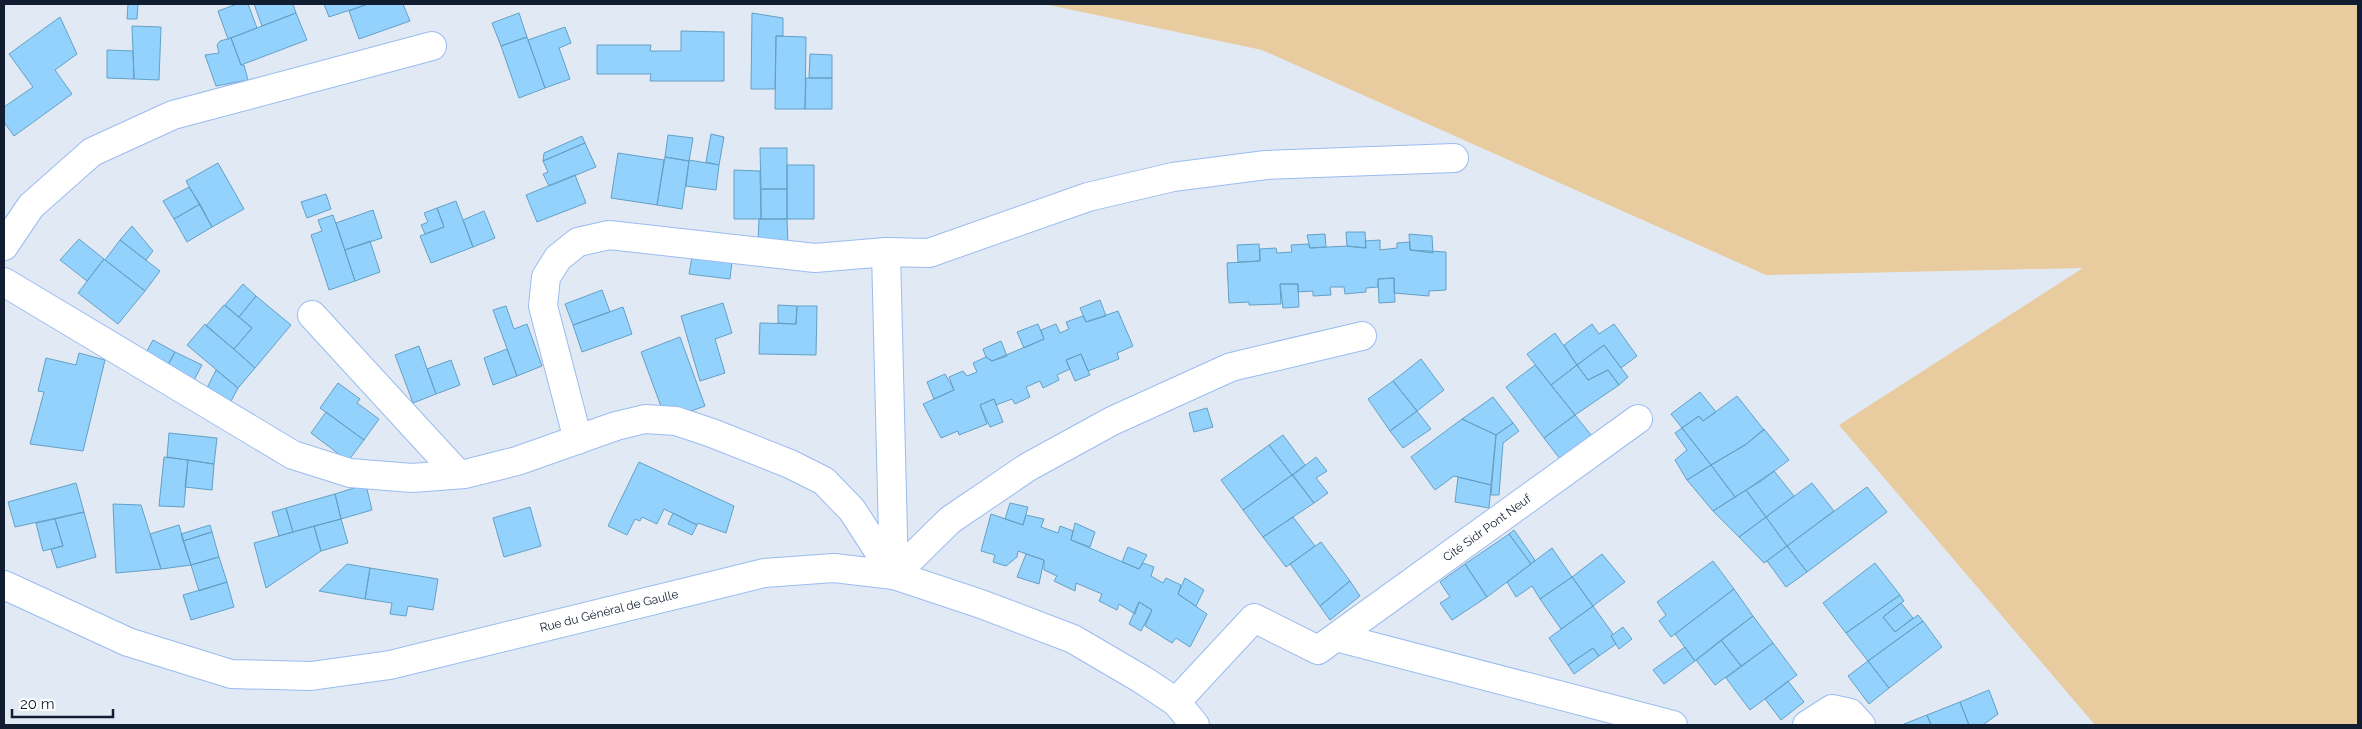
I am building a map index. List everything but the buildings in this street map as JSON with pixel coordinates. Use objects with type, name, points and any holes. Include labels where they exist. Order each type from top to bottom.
[{"type":"street","points":[[4,246],[31,206],[92,152],[173,115],[432,46]]},
{"type":"street","points":[[578,440],[543,306],[546,277],[558,258],[578,242],[609,236],[815,258],[886,252],[929,253],[1088,197],[1173,177],[1266,165],[1454,158]]},
{"type":"street","points":[[886,252],[894,575]]},
{"type":"street","points":[[4,282],[293,455],[350,473],[412,478],[458,474],[517,461],[645,419],[676,421],[790,464],[824,481],[852,510],[894,575]]},
{"type":"street","points":[[312,315],[458,474]]},
{"type":"street","points":[[894,575],[950,520],[1028,467],[1112,421],[1231,367],[1362,336]]},
{"type":"street","name":"Cité Sidr Pont Neuf","points":[[1176,702],[1254,618],[1318,650],[1638,419]]},
{"type":"street","name":"Rue du Général de Gaulle","points":[[4,585],[128,642],[231,674],[311,676],[390,666],[764,573],[834,568],[894,575],[981,604],[1073,639],[1143,680],[1176,702],[1195,725]]},
{"type":"street","points":[[1336,637],[1673,725]]},
{"type":"street","points":[[1807,725],[1832,709],[1850,713],[1860,725]]},
{"type":"shaded area","points":[[1044,4],[2358,4],[2358,725],[2095,725],[1839,425],[2083,268],[1766,275],[1262,50]]}]
